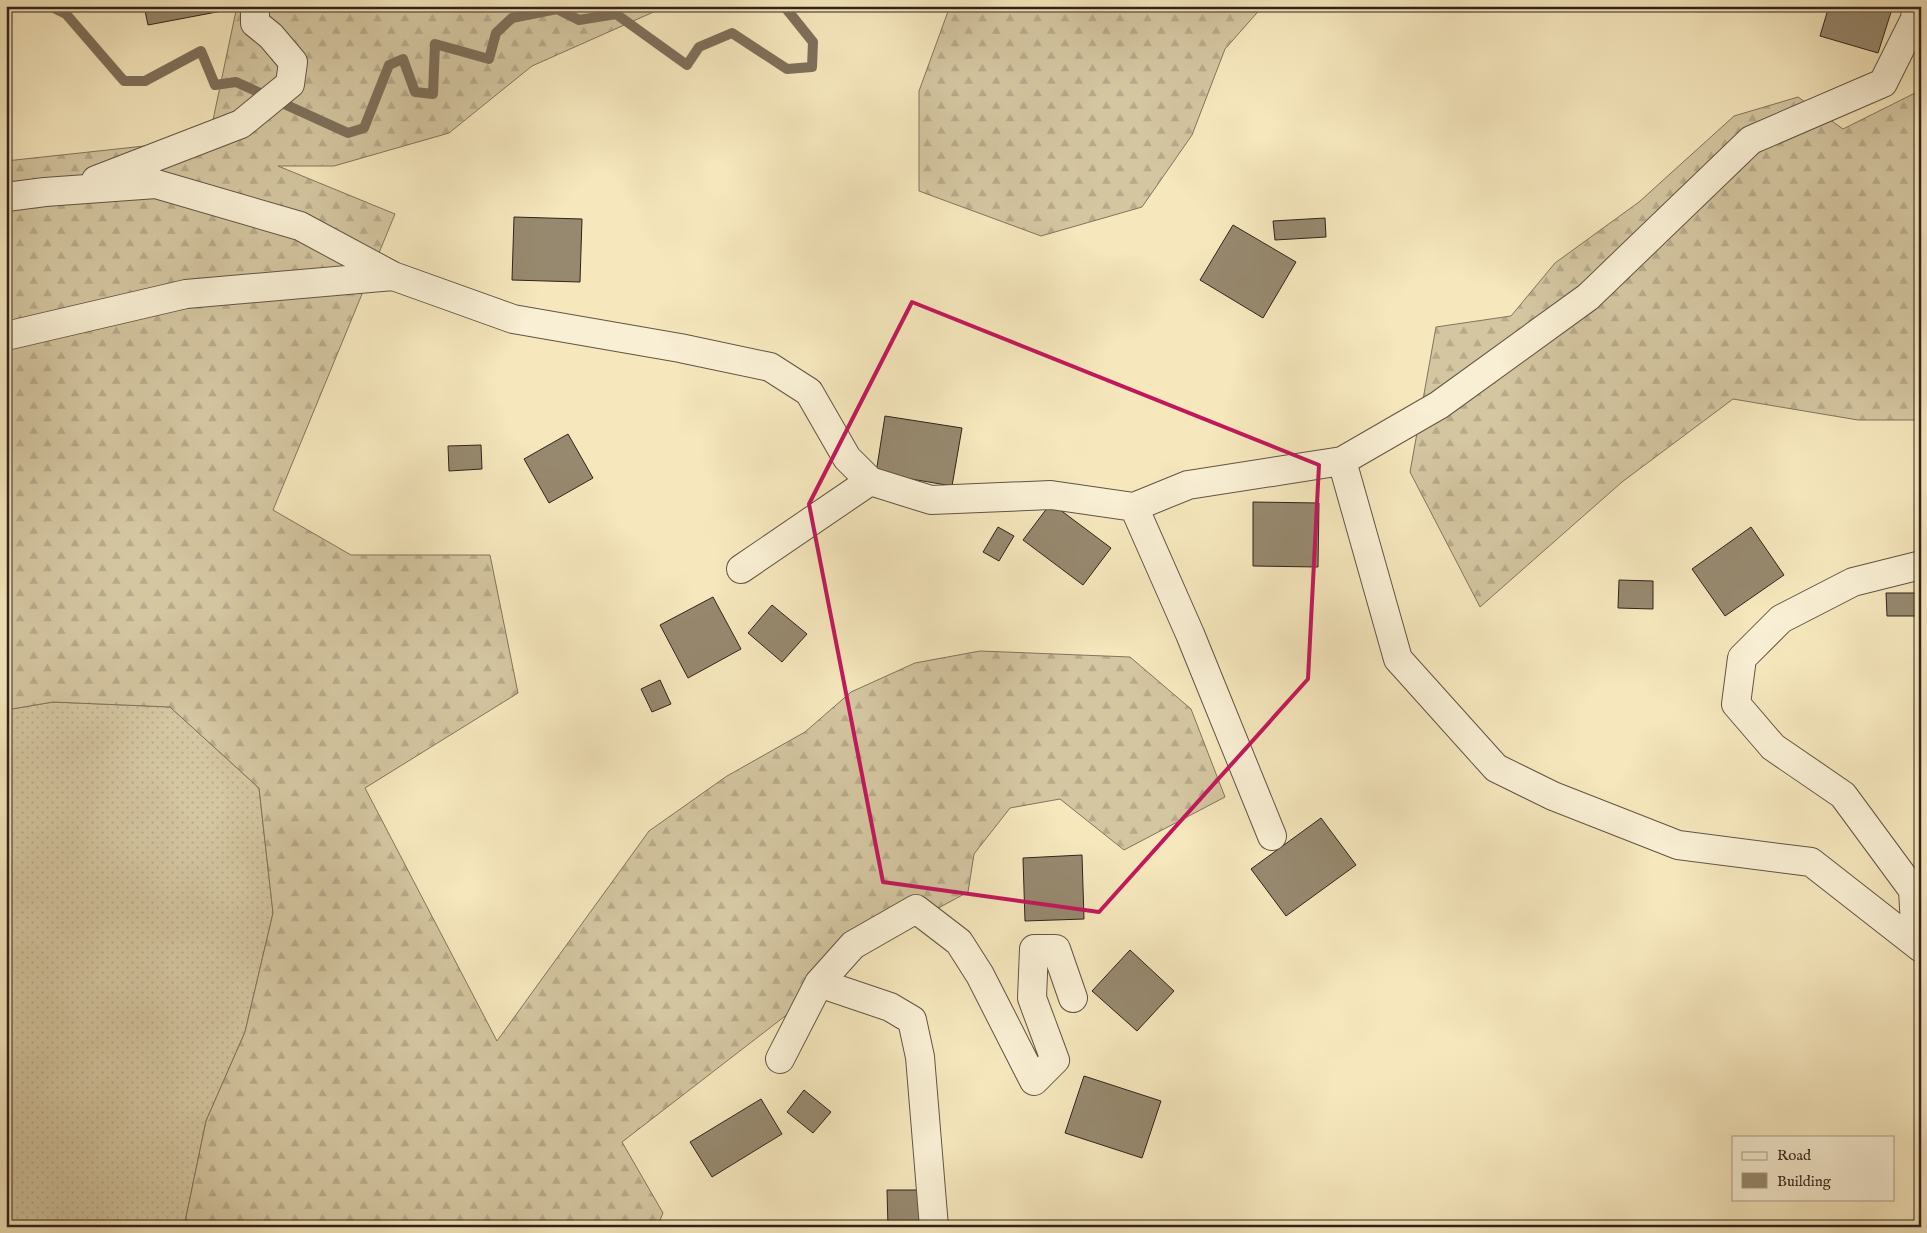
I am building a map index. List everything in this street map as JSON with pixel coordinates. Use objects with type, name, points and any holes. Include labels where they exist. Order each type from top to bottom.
[{"type":"street","points":[[72,190],[242,124],[290,84],[293,62],[271,36],[255,23],[255,6]]},
{"type":"street","points":[[6,197],[156,184],[300,226],[393,276],[513,319],[680,348],[770,367],[809,392],[847,458],[870,481],[931,500],[1051,495],[1134,507],[1188,486],[1342,461],[1439,405],[1588,297],[1751,140],[1883,82],[1915,19],[1916,6]]},
{"type":"street","points":[[6,336],[186,294],[393,276]]},
{"type":"street","points":[[1342,461],[1398,659],[1496,768],[1553,796],[1678,846],[1811,862],[1918,946]]},
{"type":"street","points":[[741,569],[870,481]]},
{"type":"street","points":[[1134,507],[1190,634],[1272,836]]},
{"type":"street","points":[[1918,946],[1913,890],[1843,795],[1773,748],[1736,704],[1742,658],[1781,619],[1853,582],[1921,565]]},
{"type":"street","points":[[780,1059],[819,983],[853,945],[916,909],[959,942],[980,975],[1034,1081],[1055,1060],[1032,998],[1034,949],[1056,949],[1072,998]]},
{"type":"street","points":[[819,983],[890,1007],[912,1020],[920,1057],[934,1227]]},
{"type":"highlighted area","points":[[912,302],[1319,465],[1308,679],[1099,912],[883,882],[809,504]]},
{"type":"green space","points":[[237,6],[667,6],[532,66],[449,133],[334,166],[278,166],[395,214],[273,510],[351,555],[490,555],[518,693],[365,788],[497,1041],[649,831],[727,776],[805,732],[851,692],[915,663],[980,651],[1130,657],[1191,709],[1225,797],[1124,850],[1060,799],[1010,808],[974,854],[968,892],[894,932],[622,1142],[663,1213],[657,1227],[184,1227],[206,1121],[245,1032],[273,913],[259,788],[170,707],[53,702],[6,710],[6,161],[209,139]]},
{"type":"green space","points":[[950,6],[1263,6],[1225,49],[1192,135],[1142,207],[1041,236],[919,191],[919,91]]},
{"type":"green space","points":[[1921,90],[1921,420],[1858,420],[1733,399],[1622,482],[1480,607],[1410,472],[1436,327],[1511,316],[1555,263],[1639,202],[1734,116],[1798,97],[1843,129]]},
{"type":"green space","points":[[53,702],[170,707],[259,788],[273,913],[245,1032],[206,1121],[184,1227],[6,1227],[6,710]]},
{"type":"building","points":[[144,6],[221,6],[222,11],[148,25]]},
{"type":"building","points":[[1829,6],[1893,6],[1878,53],[1820,36]]},
{"type":"building","points":[[514,217],[582,219],[580,282],[512,280]]},
{"type":"building","points":[[1325,218],[1326,237],[1275,240],[1273,221]]},
{"type":"building","points":[[1233,225],[1296,262],[1263,318],[1200,280]]},
{"type":"building","points":[[885,416],[962,428],[952,486],[876,473]]},
{"type":"building","points":[[568,434],[593,478],[549,503],[524,459]]},
{"type":"building","points":[[481,445],[482,469],[449,471],[448,446]]},
{"type":"building","points":[[1253,502],[1319,503],[1318,567],[1253,566]]},
{"type":"building","points":[[1051,503],[1111,548],[1083,585],[1023,540]]},
{"type":"building","points":[[998,527],[1014,536],[999,561],[983,552]]},
{"type":"building","points":[[1751,527],[1784,575],[1725,616],[1692,569]]},
{"type":"building","points":[[1619,580],[1653,581],[1653,609],[1618,608]]},
{"type":"building","points":[[1886,593],[1920,593],[1920,616],[1887,616]]},
{"type":"building","points":[[713,597],[741,649],[688,678],[660,625]]},
{"type":"building","points":[[772,605],[807,634],[782,662],[748,633]]},
{"type":"building","points":[[660,680],[671,704],[652,712],[641,689]]},
{"type":"building","points":[[1321,818],[1356,865],[1286,916],[1251,869]]},
{"type":"building","points":[[1082,855],[1084,919],[1025,921],[1023,858]]},
{"type":"building","points":[[1130,950],[1174,991],[1137,1031],[1092,991]]},
{"type":"building","points":[[1084,1076],[1161,1101],[1142,1158],[1065,1133]]},
{"type":"building","points":[[804,1090],[831,1112],[813,1133],[787,1112]]},
{"type":"building","points":[[761,1099],[782,1134],[712,1177],[690,1142]]},
{"type":"building","points":[[887,1190],[927,1190],[927,1227],[888,1227]]},
{"type":"waterway","points":[[50,6],[66,14],[124,81],[145,81],[201,51],[215,85],[236,82],[348,133],[364,128],[389,65],[403,59],[415,92],[433,94],[435,44],[489,59],[496,33],[512,18],[557,9],[579,20],[616,14],[687,65],[699,47],[732,33],[787,69],[812,67],[813,42],[784,6]]}]
